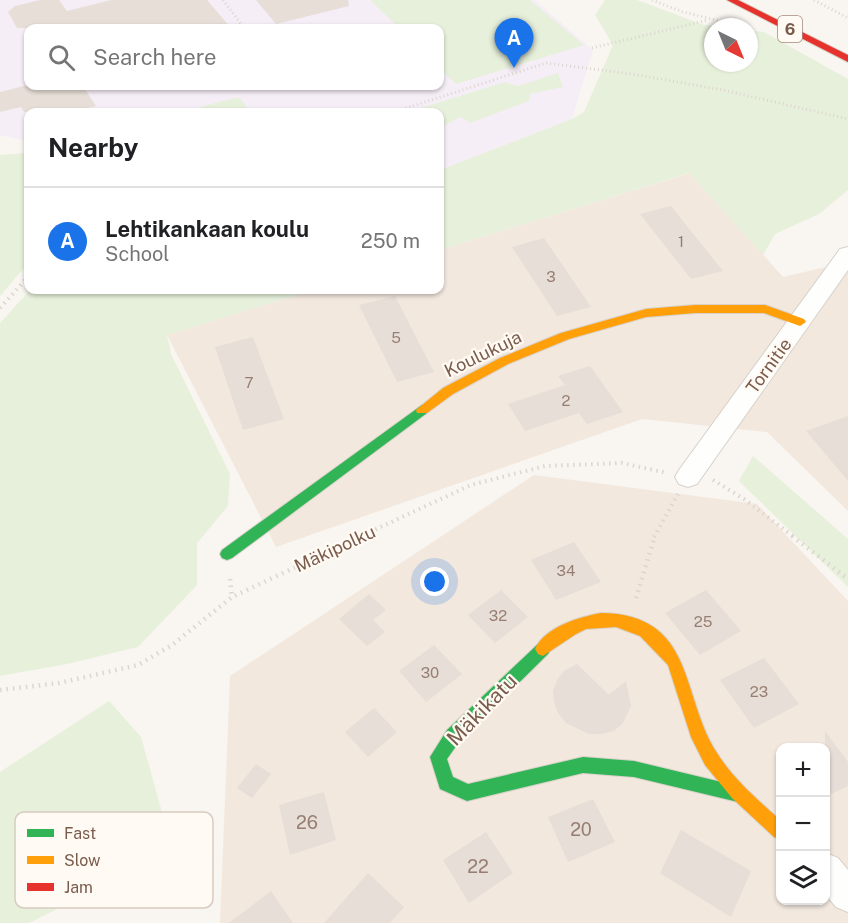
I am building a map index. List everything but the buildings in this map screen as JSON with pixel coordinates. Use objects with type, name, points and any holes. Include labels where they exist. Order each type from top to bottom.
[{"type":"main road","name":"6","points":[[731,0],[848,59]]},
{"type":"main road","name":"Koulukuja","points":[[227,554],[448,391],[504,361],[565,336],[645,313],[695,309],[765,309],[800,322]]},
{"type":"main road","name":"Mäkikatu","points":[[738,794],[634,769],[583,765],[467,793],[446,783],[438,757],[453,736],[558,634],[600,618],[630,622],[653,637],[673,659],[704,748],[738,794],[776,827]]},
{"type":"street","name":"Tornitie","points":[[691,473],[848,254]]},
{"type":"street","points":[[830,875],[848,895]]},
{"type":"path","points":[[223,0],[241,24]]},
{"type":"path","points":[[814,0],[848,18]]},
{"type":"path","points":[[592,48],[704,21]]},
{"type":"path","points":[[406,108],[546,63],[632,74],[723,90],[848,119]]},
{"type":"path","points":[[0,308],[24,281]]},
{"type":"path","name":"Mäkipolku","points":[[0,690],[59,683],[138,665],[172,645],[232,597],[471,486],[545,466],[622,463],[691,473]]},
{"type":"path","points":[[630,622],[653,539],[691,473],[744,499],[848,579]]},
{"type":"shaded area","points":[[0,0],[535,0],[593,50],[572,119],[444,168],[444,108],[24,108],[24,140],[0,135]]},
{"type":"shaded area","points":[[690,173],[783,277],[848,262],[848,511],[767,432],[642,419],[276,547],[167,335],[300,294],[444,294],[444,249]]},
{"type":"shaded area","points":[[534,475],[757,504],[848,601],[848,923],[220,923],[230,676]]},
{"type":"green space","points":[[370,0],[530,0],[584,45],[456,84],[444,73],[444,24],[395,24]]},
{"type":"green space","points":[[605,0],[637,0],[704,25],[704,72],[758,72],[758,31],[764,32],[848,79],[848,190],[819,214],[775,234],[763,255],[689,173],[444,249],[444,168],[572,119],[584,112],[613,45],[595,15]]},
{"type":"green space","points":[[558,73],[563,87],[530,94],[529,101],[470,123],[460,117],[444,126],[444,108],[421,108],[505,82],[518,86]]},
{"type":"green space","points":[[240,98],[247,108],[199,108]]},
{"type":"green space","points":[[24,153],[24,268],[0,296],[0,155]]},
{"type":"green space","points":[[26,294],[300,294],[167,335],[171,354],[230,474],[228,506],[197,543],[197,585],[138,647],[67,664],[0,676],[0,323]]},
{"type":"green space","points":[[753,456],[848,539],[848,587],[739,481]]},
{"type":"green space","points":[[109,701],[141,737],[162,812],[15,812],[15,908],[59,908],[29,923],[0,923],[0,772]]},
{"type":"traffic: fast","points":[[227,554],[422,410]]},
{"type":"traffic: fast","points":[[543,649],[453,736],[438,757],[446,783],[467,793],[583,765],[634,769],[738,794]]},
{"type":"traffic: slow","points":[[422,410],[448,391],[504,361],[565,336],[646,313],[695,309],[765,309],[800,322]]},
{"type":"traffic: slow","points":[[543,649],[570,629],[601,620],[616,620],[646,631],[674,661],[695,726],[711,759],[738,792],[776,828]]},
{"type":"traffic: jam","points":[[731,0],[848,59]]},
{"type":"place","name":"Lehtikankaan koulu","points":[[514,68]]}]
